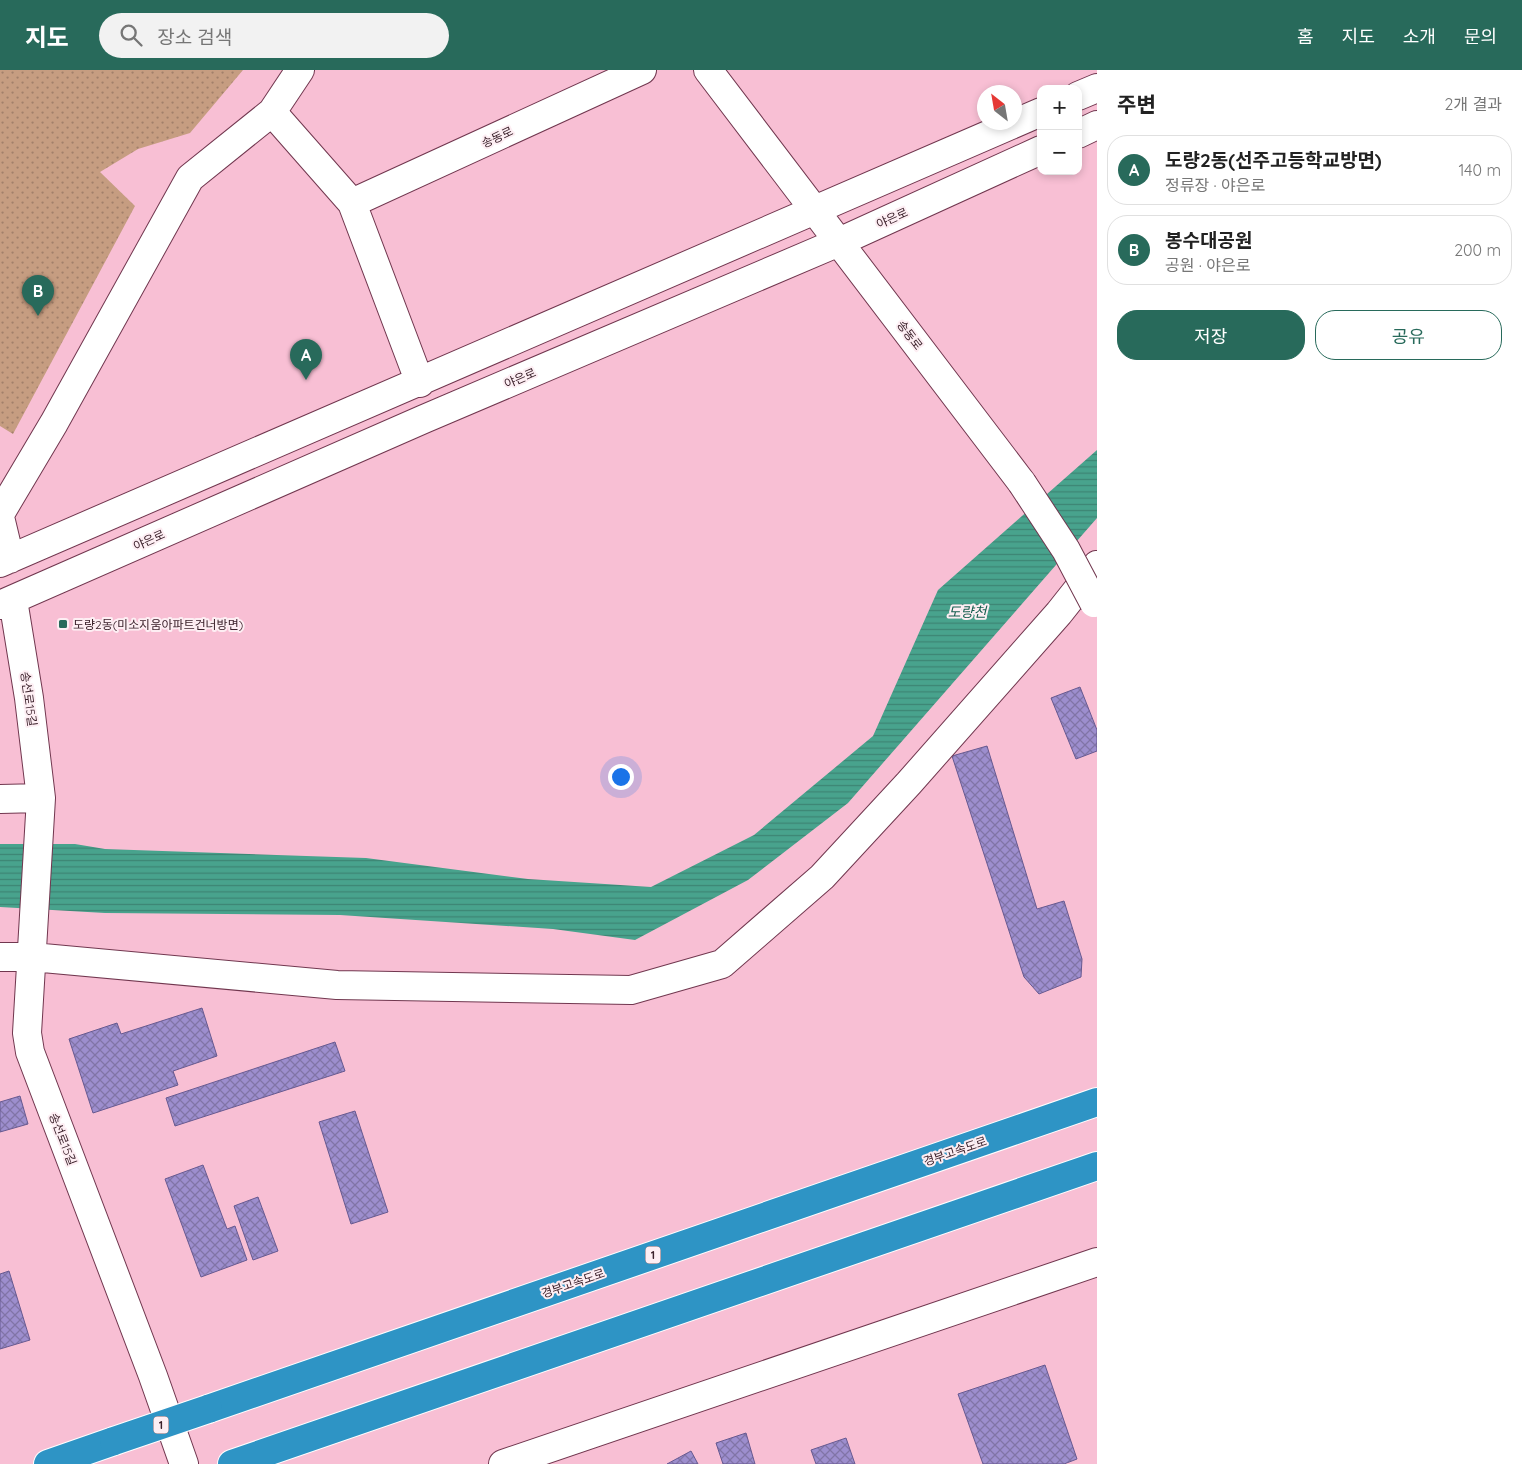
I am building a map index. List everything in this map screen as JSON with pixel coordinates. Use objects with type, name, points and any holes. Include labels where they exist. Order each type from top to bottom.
[{"type":"highway","name":"경부고속도로","points":[[48,1464],[1097,1102]]},
{"type":"highway","points":[[232,1464],[1097,1166]]},
{"type":"street","points":[[300,70],[272,112],[190,178],[59,415],[0,516],[5,561],[420,383],[1037,114]]},
{"type":"street","name":"송동로","points":[[352,203],[642,70]]},
{"type":"street","name":"송동로","points":[[708,70],[1022,483],[1070,556],[1096,606]]},
{"type":"street","points":[[1082,94],[1097,88]]},
{"type":"street","points":[[272,112],[352,203],[420,383]]},
{"type":"street","points":[[1082,132],[1097,125]]},
{"type":"street","name":"야은로","points":[[6,603],[415,423],[839,242],[1037,152]]},
{"type":"street","points":[[0,957],[32,948],[337,985],[630,990],[722,964],[828,870],[909,783],[1046,627],[1097,565]]},
{"type":"street","name":"송선로15길","points":[[6,603],[29,698],[41,798],[27,1033],[30,1052],[153,1376],[184,1464]]},
{"type":"street","points":[[0,799],[41,798]]},
{"type":"street","points":[[503,1464],[1097,1262]]},
{"type":"shaded area","points":[[0,70],[243,70],[190,133],[138,149],[100,172],[135,206],[13,434],[0,426]]},
{"type":"water","name":"도량천","points":[[1097,450],[1097,518],[848,803],[748,880],[635,940],[553,929],[340,915],[105,913],[0,907],[0,844],[75,844],[105,849],[366,858],[528,879],[651,887],[754,835],[873,736],[938,590]]},
{"type":"building","points":[[1080,687],[1097,730],[1097,751],[1076,759],[1051,698]]},
{"type":"building","points":[[987,746],[1037,909],[1064,901],[1082,959],[1081,977],[1039,994],[1024,977],[952,756]]},
{"type":"building","points":[[202,1008],[217,1056],[173,1071],[178,1085],[93,1113],[69,1039],[117,1023],[121,1034]]},
{"type":"building","points":[[335,1042],[345,1071],[175,1126],[166,1098]]},
{"type":"building","points":[[20,1096],[28,1124],[0,1132],[0,1102]]},
{"type":"building","points":[[355,1111],[388,1212],[351,1224],[319,1122]]},
{"type":"building","points":[[203,1165],[227,1229],[235,1226],[247,1260],[201,1277],[165,1179]]},
{"type":"building","points":[[258,1197],[278,1251],[253,1260],[234,1206]]},
{"type":"building","points":[[9,1271],[30,1340],[0,1349],[0,1274]]},
{"type":"building","points":[[1045,1365],[1077,1459],[1064,1464],[983,1464],[958,1394]]},
{"type":"building","points":[[746,1433],[755,1464],[723,1464],[716,1443]]},
{"type":"building","points":[[846,1438],[855,1464],[816,1464],[811,1450]]},
{"type":"building","points":[[691,1451],[698,1464],[667,1464]]},
{"type":"place","name":"봉수대공원","points":[[38,316]]},
{"type":"place","name":"도량2동(선주고등학교방면)","points":[[306,380]]},
{"type":"place","name":"도량2동(미소지움아파트건너방면)","points":[[63,624]]}]
